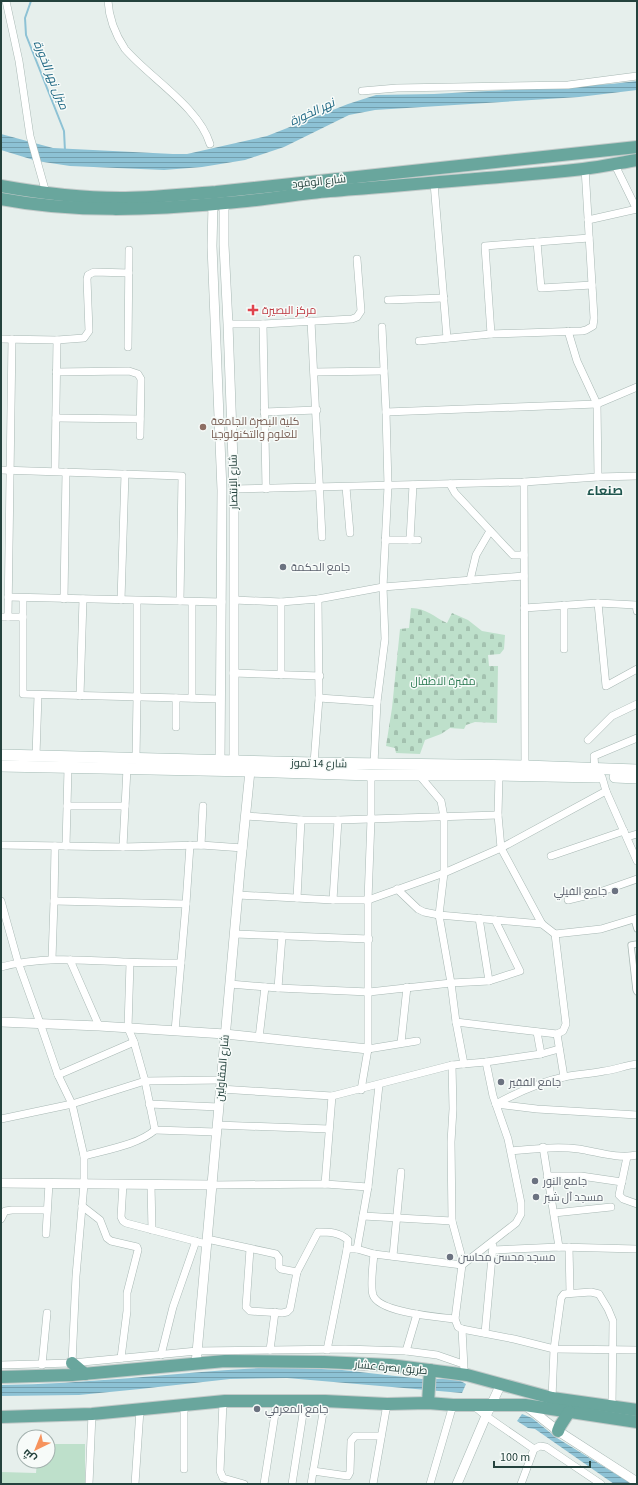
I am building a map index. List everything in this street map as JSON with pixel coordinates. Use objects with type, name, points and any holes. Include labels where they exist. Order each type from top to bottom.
[{"type":"main road","name":"شارع الوفود","points":[[1,186],[83,197],[151,197],[216,192],[637,147]]},
{"type":"main road","name":"شارع الوفود","points":[[1,199],[40,205],[148,209],[219,204],[331,191],[434,183],[585,168],[637,160]]},
{"type":"main road","name":"شارع 14 تموز","points":[[1,755],[314,764],[525,766],[637,778]]},
{"type":"main road","name":"شارع 14 تموز","points":[[1,766],[371,775],[499,775],[599,773],[637,770]]},
{"type":"main road","name":"طريق بصرة عشار","points":[[1,1377],[85,1374],[226,1362],[324,1362],[390,1365],[430,1373],[465,1370],[501,1384],[552,1398],[637,1410]]},
{"type":"main road","points":[[72,1363],[85,1374]]},
{"type":"main road","points":[[428,1400],[430,1373]]},
{"type":"main road","points":[[1,1417],[92,1414],[223,1402],[325,1401],[387,1404],[428,1400],[453,1405],[473,1404],[488,1410],[525,1405],[637,1422]]},
{"type":"main road","points":[[558,1431],[569,1412]]},
{"type":"street","points":[[6,1],[19,60],[30,136],[46,193]]},
{"type":"street","points":[[108,1],[112,24],[117,37],[125,49],[194,116],[206,132],[210,144]]},
{"type":"street","points":[[362,91],[397,88],[568,85],[637,76]]},
{"type":"street","points":[[588,220],[637,209],[614,164]]},
{"type":"street","points":[[419,341],[491,334],[586,330],[593,326],[594,318],[585,168]]},
{"type":"street","points":[[434,183],[446,338]]},
{"type":"street","name":"شارع الإنتصار","points":[[219,204],[224,245],[234,490],[234,761]]},
{"type":"street","name":"شارع الإنتصار","points":[[219,204],[212,246],[222,490],[220,761]]},
{"type":"street","points":[[491,334],[485,246],[589,238]]},
{"type":"street","points":[[537,242],[541,288],[592,285]]},
{"type":"street","points":[[212,246],[224,245]]},
{"type":"street","points":[[128,347],[129,250]]},
{"type":"street","points":[[228,324],[263,324],[352,319],[359,316],[361,308],[357,259]]},
{"type":"street","points":[[1,339],[82,339],[88,334],[87,279],[90,273],[129,273]]},
{"type":"street","points":[[388,300],[444,298]]},
{"type":"street","points":[[311,321],[317,410],[322,537]]},
{"type":"street","points":[[263,324],[266,489]]},
{"type":"street","points":[[374,764],[377,702],[386,639],[383,587],[388,486],[382,327]]},
{"type":"street","points":[[568,331],[577,361],[597,404],[598,477]]},
{"type":"street","points":[[12,339],[8,598],[4,617],[23,617]]},
{"type":"street","points":[[55,471],[57,340]]},
{"type":"street","points":[[56,372],[129,370],[136,372],[141,379],[140,436]]},
{"type":"street","points":[[314,372],[384,370]]},
{"type":"street","points":[[386,412],[597,404],[637,387]]},
{"type":"street","points":[[264,412],[317,410]]},
{"type":"street","points":[[56,418],[140,419]]},
{"type":"street","points":[[1,470],[182,476],[180,601]]},
{"type":"street","points":[[64,599],[66,472]]},
{"type":"street","points":[[121,600],[125,474]]},
{"type":"street","points":[[234,490],[524,482],[637,476]]},
{"type":"street","points":[[524,482],[525,766]]},
{"type":"street","points":[[450,484],[455,493],[513,555],[524,556]]},
{"type":"street","points":[[410,540],[413,485]]},
{"type":"street","points":[[346,487],[350,533]]},
{"type":"street","points":[[470,580],[476,555],[490,531]]},
{"type":"street","points":[[385,540],[418,540]]},
{"type":"street","points":[[234,600],[281,602],[318,598],[383,587],[524,576]]},
{"type":"street","points":[[8,598],[222,602]]},
{"type":"street","points":[[23,598],[23,694],[220,698]]},
{"type":"street","points":[[314,764],[320,676],[318,598]]},
{"type":"street","points":[[80,696],[83,599]]},
{"type":"street","points":[[136,759],[138,697],[137,601]]},
{"type":"street","points":[[192,602],[192,698]]},
{"type":"street","points":[[281,602],[281,674]]},
{"type":"street","points":[[524,608],[598,603],[636,605],[637,611]]},
{"type":"street","points":[[598,603],[606,686],[637,669]]},
{"type":"street","points":[[564,605],[564,649]]},
{"type":"street","points":[[233,673],[320,676]]},
{"type":"street","points":[[36,756],[38,695]]},
{"type":"street","points":[[176,698],[176,727]]},
{"type":"street","points":[[319,698],[377,702]]},
{"type":"street","points":[[588,740],[612,716],[637,704]]},
{"type":"street","points":[[221,725],[233,724]]},
{"type":"street","points":[[637,738],[594,756],[606,791],[637,861]]},
{"type":"street","points":[[66,846],[68,768]]},
{"type":"street","points":[[124,847],[127,768]]},
{"type":"street","name":"شارع المقاولين","points":[[196,1364],[250,771]]},
{"type":"street","points":[[361,1090],[368,1049],[368,900],[371,775]]},
{"type":"street","points":[[419,775],[441,801],[444,817],[444,873],[439,915],[464,1064]]},
{"type":"street","points":[[499,775],[498,814],[501,848],[542,924],[555,934],[601,929],[636,918],[637,929]]},
{"type":"street","points":[[238,895],[333,900],[368,900],[444,873],[501,848],[606,791]]},
{"type":"street","points":[[67,806],[125,806]]},
{"type":"street","points":[[201,845],[203,806]]},
{"type":"street","points":[[246,816],[301,820],[338,820],[498,814]]},
{"type":"street","points":[[296,898],[301,820]]},
{"type":"street","points":[[333,900],[338,820]]},
{"type":"street","points":[[551,856],[626,834],[637,834]]},
{"type":"street","points":[[1,845],[124,847],[201,845],[243,848]]},
{"type":"street","points":[[52,959],[54,846]]},
{"type":"street","points":[[175,1031],[190,846]]},
{"type":"street","points":[[568,900],[597,893],[637,879]]},
{"type":"street","points":[[398,889],[418,909],[424,912],[439,915],[542,924]]},
{"type":"street","points":[[54,902],[186,904]]},
{"type":"street","points":[[1,905],[18,962],[58,1075],[72,1104],[84,1156],[84,1184],[76,1276],[72,1363]]},
{"type":"street","points":[[479,918],[490,981]]},
{"type":"street","points":[[230,984],[278,988],[368,992],[451,983],[490,981],[520,970],[494,920]]},
{"type":"street","points":[[234,934],[369,939]]},
{"type":"street","points":[[456,1022],[557,1034],[563,1031],[566,1024],[555,934]]},
{"type":"street","points":[[278,988],[282,936]]},
{"type":"street","points":[[637,944],[631,945],[637,992]]},
{"type":"street","points":[[1,967],[18,962],[52,959],[130,963],[181,963]]},
{"type":"street","points":[[70,960],[100,1026]]},
{"type":"street","points":[[130,963],[128,1028],[134,1042],[145,1081],[155,1130]]},
{"type":"street","points":[[259,1038],[265,987]]},
{"type":"street","points":[[401,1043],[407,987]]},
{"type":"street","points":[[1,1022],[100,1026],[225,1034],[368,1049],[417,1041]]},
{"type":"street","points":[[537,1032],[541,1054]]},
{"type":"street","points":[[557,1034],[564,1077]]},
{"type":"street","points":[[58,1075],[134,1042]]},
{"type":"street","points":[[1,1119],[72,1104],[145,1081],[221,1084],[332,1096],[361,1090],[452,1065],[541,1054],[559,1049]]},
{"type":"street","points":[[347,1249],[356,1249],[374,1254],[462,1265],[516,1223],[521,1214],[521,1203],[511,1151],[493,1096],[486,1062]]},
{"type":"street","points":[[496,1104],[519,1091],[564,1077],[606,1071],[626,1065],[637,1064]]},
{"type":"street","points":[[452,1065],[452,1221],[462,1258],[455,1320],[458,1327],[554,1349],[637,1350]]},
{"type":"street","points":[[356,1249],[368,1187],[379,1085]]},
{"type":"street","points":[[325,1184],[332,1096]]},
{"type":"street","points":[[149,1104],[219,1107]]},
{"type":"street","points":[[496,1104],[537,1109],[637,1114]]},
{"type":"street","points":[[84,1156],[138,1140],[150,1135],[155,1130],[217,1128],[329,1129]]},
{"type":"street","points":[[511,1151],[543,1148],[578,1149],[627,1157],[637,1155]]},
{"type":"street","points":[[543,1148],[558,1247]]},
{"type":"street","points":[[627,1157],[619,1195],[620,1197],[637,1204]]},
{"type":"street","points":[[393,1256],[401,1172]]},
{"type":"street","points":[[547,1176],[581,1176],[622,1182]]},
{"type":"street","points":[[1,1183],[151,1185],[325,1184],[368,1187]]},
{"type":"street","points":[[46,1234],[49,1183]]},
{"type":"street","points":[[123,1184],[121,1217],[126,1223],[196,1241],[276,1254],[279,1258],[279,1267],[297,1272]]},
{"type":"street","points":[[151,1185],[152,1230]]},
{"type":"street","points":[[82,1206],[100,1220],[107,1238],[111,1241],[137,1247],[138,1250],[127,1293],[127,1311],[122,1358]]},
{"type":"street","points":[[554,1213],[611,1208]]},
{"type":"street","points":[[1,1218],[5,1211],[47,1210]]},
{"type":"street","points":[[363,1216],[452,1221]]},
{"type":"street","points":[[250,1249],[246,1307],[250,1311],[287,1312],[290,1309],[297,1272],[318,1232],[330,1232],[343,1235],[348,1240],[327,1350]]},
{"type":"street","points":[[485,1333],[489,1278],[494,1240]]},
{"type":"street","points":[[161,1355],[173,1308],[196,1241]]},
{"type":"street","points":[[493,1250],[558,1247],[637,1249]]},
{"type":"street","points":[[569,1247],[570,1292]]},
{"type":"street","points":[[374,1254],[372,1276],[373,1296],[379,1302],[387,1307],[417,1314],[455,1320]]},
{"type":"street","points":[[552,1398],[554,1349],[561,1298],[564,1294],[570,1292],[591,1292],[599,1294],[613,1321],[614,1350],[612,1407]]},
{"type":"street","points":[[270,1350],[275,1312]]},
{"type":"street","points":[[42,1365],[47,1313]]},
{"type":"street","points":[[406,1351],[417,1314]]},
{"type":"street","points":[[462,1329],[465,1370]]},
{"type":"street","points":[[1,1365],[72,1363],[197,1351],[327,1350],[406,1351],[437,1355],[465,1370]]},
{"type":"street","points":[[457,1484],[488,1410],[501,1384]]},
{"type":"street","points":[[264,1484],[277,1401]]},
{"type":"street","points":[[292,1484],[305,1401]]},
{"type":"street","points":[[311,1484],[325,1401]]},
{"type":"street","points":[[223,1402],[220,1471],[223,1478],[244,1484]]},
{"type":"street","points":[[373,1484],[387,1404]]},
{"type":"street","points":[[184,1405],[184,1469]]},
{"type":"street","points":[[430,1484],[453,1405]]},
{"type":"street","points":[[525,1405],[558,1431],[637,1482]]},
{"type":"street","points":[[135,1484],[140,1410]]},
{"type":"street","points":[[488,1410],[534,1449]]},
{"type":"street","points":[[89,1484],[92,1414]]},
{"type":"street","points":[[313,1471],[348,1476],[350,1472],[351,1441],[355,1436],[381,1436]]},
{"type":"street","points":[[521,1484],[534,1449],[540,1446],[546,1447],[601,1484]]},
{"type":"street","points":[[583,1484],[589,1477]]},
{"type":"green space","name":"مقبرة الاطفال","points":[[411,608],[426,611],[447,623],[452,613],[468,620],[482,631],[505,635],[504,649],[500,654],[488,655],[489,666],[498,666],[497,723],[475,722],[466,725],[464,729],[450,728],[441,734],[425,740],[420,754],[396,753],[395,748],[386,746],[392,708],[400,629],[409,628]]},
{"type":"green space","points":[[56,1444],[85,1444],[85,1484],[1,1484],[1,1472],[36,1473],[36,1469],[56,1469]]},
{"type":"water","name":"نهر الخورة","points":[[637,81],[637,90],[579,97],[375,110],[349,115],[284,147],[245,160],[202,167],[164,170],[70,166],[37,161],[1,150],[1,134],[53,148],[187,154],[267,136],[348,104],[376,95],[434,94],[611,84]]},
{"type":"water","points":[[280,1367],[342,1370],[422,1379],[457,1379],[466,1384],[462,1393],[287,1378],[230,1379],[79,1395],[1,1396],[1,1385],[106,1380],[210,1371]]},
{"type":"water","points":[[522,1414],[532,1418],[557,1438],[632,1484],[614,1484],[535,1429],[528,1428],[517,1421]]},
{"type":"waterway","name":"مبزل نهر الخورة","points":[[31,1],[25,18],[26,35],[64,131],[65,151]]},
{"type":"place","name":"مركز البصيرة","points":[[253,310]]},
{"type":"place","name":"كلية البصرة الجامعة للعلوم والتكنولوجيا","points":[[203,427]]},
{"type":"place","name":"جامع الحكمة","points":[[283,567]]},
{"type":"place","name":"جامع الفيلي","points":[[615,891]]},
{"type":"place","name":"جامع الفقير","points":[[501,1082]]},
{"type":"place","name":"جامع النور","points":[[535,1181]]},
{"type":"place","name":"مسجد آل شبر","points":[[536,1197]]},
{"type":"place","name":"مسجد محسن محاسن","points":[[450,1257]]},
{"type":"place","name":"جامع المعرفي","points":[[257,1409]]},
{"type":"district","name":"صنعاء","points":[[605,490]]}]
